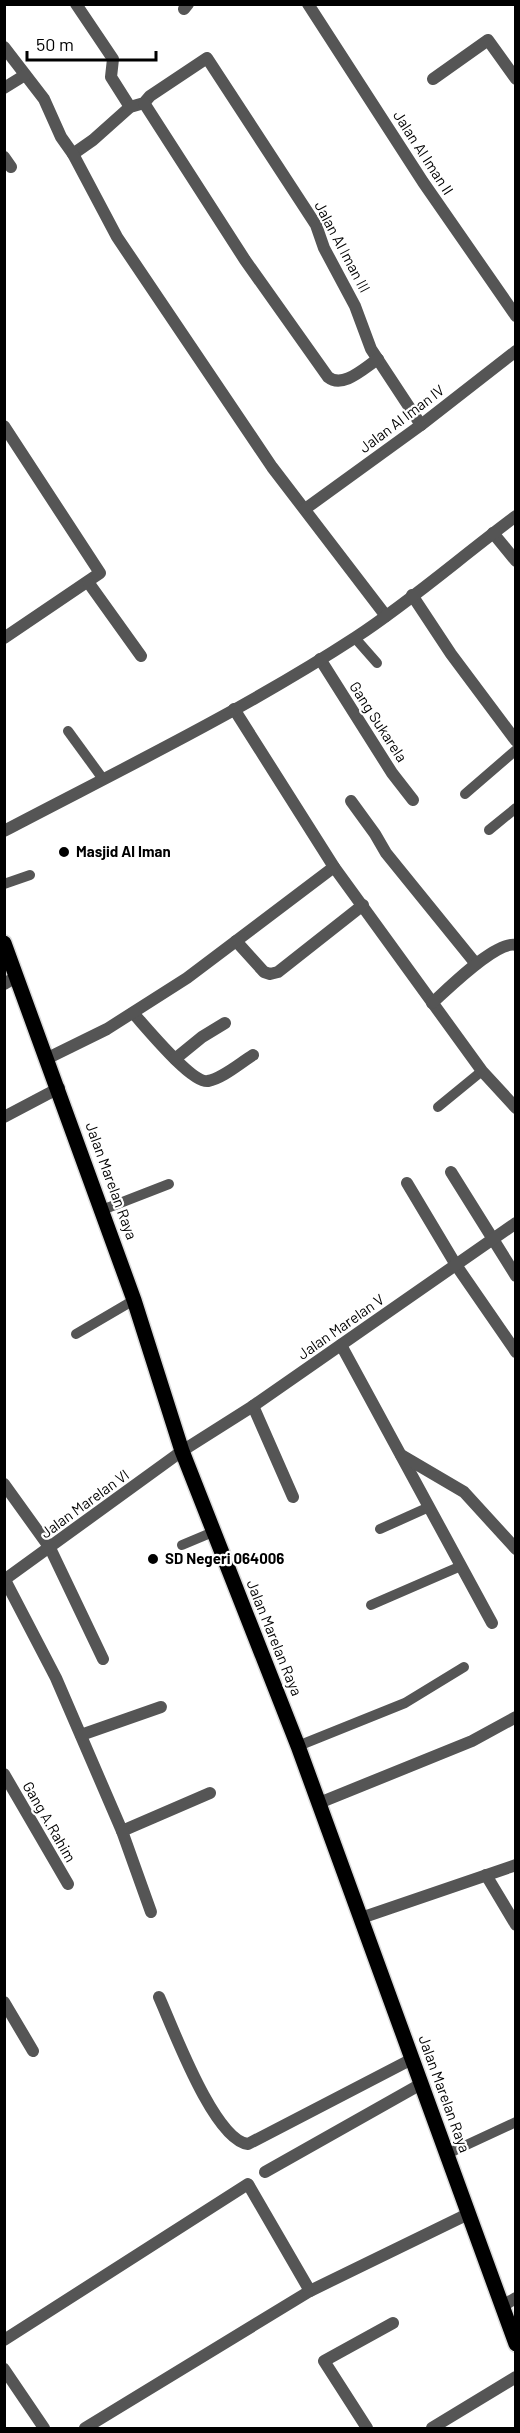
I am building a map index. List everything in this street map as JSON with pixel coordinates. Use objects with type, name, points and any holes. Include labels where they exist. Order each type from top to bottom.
[{"type":"main road","name":"Jalan Marelan Raya","points":[[4,943],[10,980],[48,1058],[134,1300],[182,1451],[298,1746],[468,2214],[509,2302],[516,2344]]},
{"type":"street","points":[[76,4],[113,59],[111,77],[130,107]]},
{"type":"street","name":"Jalan Al Iman II","points":[[308,4],[423,182],[516,316]]},
{"type":"street","points":[[433,79],[488,40],[516,79]]},
{"type":"street","points":[[4,48],[44,99],[61,137],[73,154],[117,237],[272,466],[386,616]]},
{"type":"street","name":"Jalan Al Iman III","points":[[144,104],[150,96],[207,58],[316,225],[324,248],[355,306],[366,339],[421,425]]},
{"type":"street","points":[[4,88],[25,75]]},
{"type":"street","points":[[73,154],[93,140],[130,107],[144,104],[245,260],[328,378],[334,382],[343,381],[378,359]]},
{"type":"street","name":"Jalan Al Iman IV","points":[[305,509],[421,425],[516,351]]},
{"type":"street","points":[[4,426],[100,573],[4,638]]},
{"type":"street","points":[[4,831],[234,709],[355,638],[516,516]]},
{"type":"street","points":[[493,533],[516,561]]},
{"type":"street","points":[[88,582],[141,656]]},
{"type":"street","points":[[412,595],[451,654],[516,741]]},
{"type":"street","name":"Gang Sukarela","points":[[320,659],[392,773],[413,800]]},
{"type":"street","points":[[234,709],[334,867],[482,1071],[516,1108]]},
{"type":"street","points":[[351,801],[386,853],[476,964]]},
{"type":"street","points":[[48,1058],[107,1029],[187,978],[334,867]]},
{"type":"street","points":[[236,941],[264,972],[270,974],[278,972],[363,905]]},
{"type":"street","points":[[432,1003],[476,964],[502,946],[516,945]]},
{"type":"street","points":[[133,1013],[175,1059],[200,1080],[208,1081],[253,1055]]},
{"type":"street","points":[[175,1059],[202,1037],[225,1023]]},
{"type":"street","points":[[4,1117],[59,1089]]},
{"type":"street","points":[[451,1172],[516,1276]]},
{"type":"street","points":[[407,1183],[456,1265],[516,1352]]},
{"type":"street","name":"Jalan Marelan V","points":[[182,1451],[253,1406],[516,1223]]},
{"type":"street","points":[[341,1345],[492,1623]]},
{"type":"street","points":[[253,1406],[293,1497]]},
{"type":"street","name":"Jalan Marelan VI","points":[[5,1580],[182,1451]]},
{"type":"street","points":[[400,1454],[464,1492],[516,1549]]},
{"type":"street","points":[[4,1484],[50,1548],[104,1659]]},
{"type":"street","points":[[5,1580],[38,1640],[81,1735],[122,1831],[151,1912]]},
{"type":"street","points":[[81,1735],[161,1707]]},
{"type":"street","points":[[319,1803],[472,1741],[516,1717]]},
{"type":"street","name":"Gang A.Rahim","points":[[4,1774],[68,1884]]},
{"type":"street","points":[[122,1831],[210,1793]]},
{"type":"street","points":[[361,1918],[516,1865]]},
{"type":"street","points":[[486,1875],[516,1925]]},
{"type":"street","points":[[159,1997],[204,2099],[226,2129],[240,2143],[248,2144],[412,2059]]},
{"type":"street","points":[[4,2002],[33,2051]]},
{"type":"street","points":[[265,2172],[421,2084]]},
{"type":"street","points":[[4,2340],[248,2184],[310,2291]]},
{"type":"street","points":[[85,2428],[310,2291],[468,2214]]},
{"type":"street","points":[[367,2428],[324,2361],[393,2323]]},
{"type":"street","points":[[4,2369],[44,2428]]},
{"type":"street","points":[[432,2428],[516,2377]]},
{"type":"lane","points":[[355,638],[377,663]]},
{"type":"lane","points":[[68,731],[103,779]]},
{"type":"lane","points":[[465,794],[516,750]]},
{"type":"lane","points":[[489,830],[516,808]]},
{"type":"lane","points":[[4,884],[30,874]]},
{"type":"lane","points":[[438,1107],[482,1071]]},
{"type":"lane","points":[[102,1210],[169,1184]]},
{"type":"lane","points":[[76,1334],[134,1300]]},
{"type":"lane","points":[[380,1529],[429,1507]]},
{"type":"lane","points":[[182,1545],[213,1532]]},
{"type":"lane","points":[[371,1605],[461,1566]]},
{"type":"lane","points":[[298,1746],[405,1703],[464,1667]]},
{"type":"lane","points":[[447,2154],[516,2122]]},
{"type":"place","name":"Masjid Al Iman","points":[[64,852]]},
{"type":"place","name":"SD Negeri 064006","points":[[153,1559]]}]
